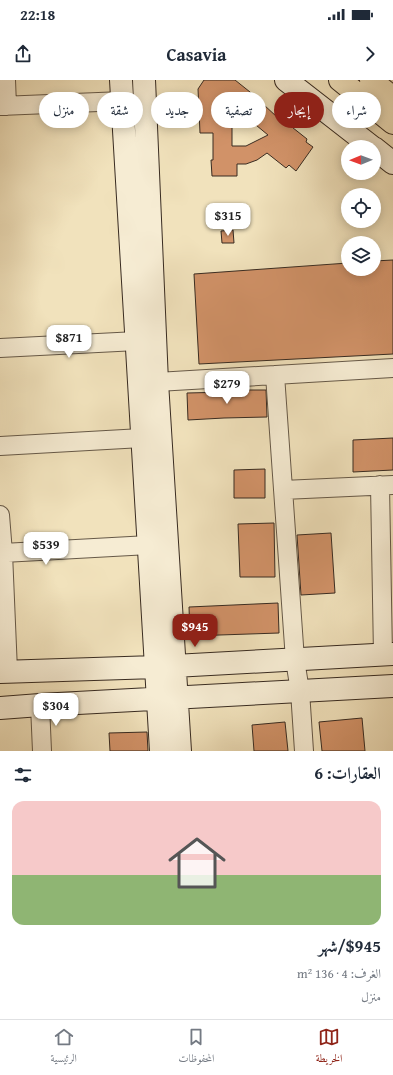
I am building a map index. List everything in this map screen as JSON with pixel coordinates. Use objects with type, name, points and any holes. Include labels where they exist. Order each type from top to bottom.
[{"type":"main road","points":[[144,80],[157,382],[165,667],[167,698],[180,751]]},
{"type":"main road","points":[[286,80],[363,140]]},
{"type":"main road","points":[[340,80],[393,123]]},
{"type":"main road","points":[[371,80],[393,98]]},
{"type":"main road","points":[[122,90],[148,545],[165,667]]},
{"type":"main road","points":[[381,154],[393,163]]},
{"type":"main road","points":[[4,672],[165,667],[388,654]]},
{"type":"main road","points":[[0,708],[300,691],[393,690]]},
{"type":"main road","points":[[161,751],[167,698]]},
{"type":"street","points":[[6,80],[3,106],[122,90]]},
{"type":"street","points":[[0,348],[137,341]]},
{"type":"street","points":[[157,382],[393,368]]},
{"type":"street","points":[[275,375],[295,660],[300,691],[304,751]]},
{"type":"street","points":[[0,446],[142,438]]},
{"type":"street","points":[[283,490],[386,485],[388,654]]},
{"type":"street","points":[[0,515],[4,672]]},
{"type":"street","points":[[2,553],[148,545]]},
{"type":"street","points":[[40,705],[42,751]]},
{"type":"building","points":[[204,80],[235,80],[250,92],[211,92],[211,128],[232,128],[232,146],[246,146],[268,135],[260,128],[266,128],[266,107],[274,114],[274,128],[293,128],[307,139],[306,142],[313,147],[296,171],[289,165],[286,168],[267,153],[257,160],[246,164],[237,164],[237,176],[212,176],[211,160],[213,160],[213,133],[200,133],[200,128],[203,128],[203,92],[198,92],[198,89]]},
{"type":"building","points":[[233,230],[234,243],[222,243],[221,231]]},
{"type":"building","points":[[393,260],[393,354],[199,364],[194,274],[341,264],[341,276],[381,276],[381,261]]},
{"type":"building","points":[[229,390],[266,390],[267,417],[188,420],[187,393],[229,392]]},
{"type":"building","points":[[393,438],[393,470],[353,472],[353,440]]},
{"type":"building","points":[[265,469],[265,498],[234,498],[234,470]]},
{"type":"building","points":[[274,523],[275,577],[240,577],[238,524]]},
{"type":"building","points":[[331,533],[335,593],[301,595],[297,535]]},
{"type":"building","points":[[278,603],[279,633],[190,636],[189,607]]},
{"type":"building","points":[[362,718],[365,751],[322,751],[319,722]]},
{"type":"building","points":[[285,722],[288,751],[254,751],[252,725]]},
{"type":"building","points":[[147,732],[148,751],[110,751],[109,733]]}]
